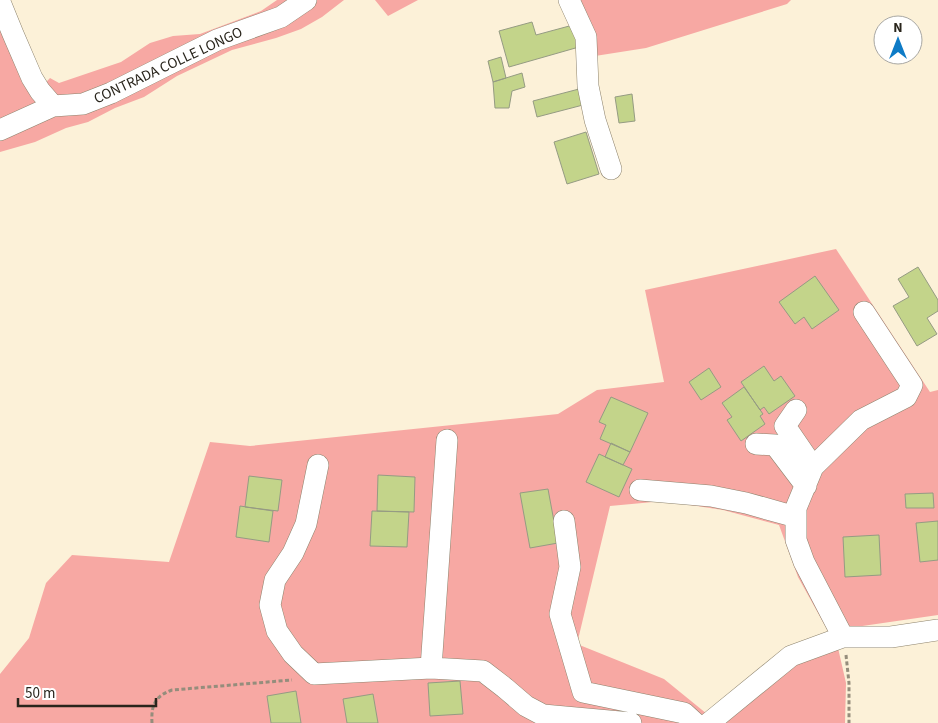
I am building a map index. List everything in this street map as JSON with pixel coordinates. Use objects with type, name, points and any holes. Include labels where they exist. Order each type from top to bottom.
[{"type":"street","name":"CONTRADA COLLE LONGO","points":[[0,130],[53,106],[83,104],[111,93],[217,40],[281,17],[306,0]]},
{"type":"street","points":[[569,0],[586,37],[588,86],[595,120],[610,169]]},
{"type":"street","points":[[0,2],[32,78],[53,106]]},
{"type":"street","points":[[844,637],[804,562],[796,540],[796,508],[809,477],[861,420],[906,397],[912,385],[864,312]]},
{"type":"street","points":[[796,410],[785,426],[809,477]]},
{"type":"street","points":[[431,668],[447,440]]},
{"type":"street","points":[[756,444],[775,445],[809,477]]},
{"type":"street","points":[[318,465],[306,524],[292,553],[275,580],[270,605],[277,630],[292,654],[314,674],[431,668],[483,671],[526,706],[543,715],[631,723]]},
{"type":"street","points":[[640,490],[711,496],[746,503],[796,517]]},
{"type":"street","points":[[564,521],[570,567],[560,614],[583,692],[684,713],[695,723]]},
{"type":"street","points":[[709,723],[791,656],[844,637],[891,637],[938,630]]},
{"type":"path","points":[[844,637],[849,683],[849,723]]},
{"type":"path","points":[[152,723],[155,702],[161,694],[172,690],[304,678],[314,674]]},
{"type":"shaded area","points":[[277,0],[344,0],[322,17],[301,29],[232,50],[177,76],[144,97],[115,108],[88,122],[66,128],[35,142],[0,152],[0,12],[35,94],[50,78],[59,83],[121,62],[150,43],[173,36],[200,34],[261,11]]},
{"type":"shaded area","points":[[375,0],[418,0],[388,16]]},
{"type":"shaded area","points":[[576,0],[791,0],[787,4],[646,48],[595,56]]},
{"type":"shaded area","points":[[836,249],[930,392],[938,390],[938,615],[828,631],[798,577],[779,525],[723,510],[664,501],[610,506],[577,644],[664,679],[707,714],[697,723],[0,723],[0,674],[29,638],[46,583],[72,555],[169,562],[210,442],[250,446],[558,414],[597,390],[664,382],[645,290]]},
{"type":"shaded area","points":[[838,648],[846,683],[845,723],[722,723],[789,664]]},
{"type":"building","points":[[532,22],[536,35],[573,25],[579,47],[509,67],[499,31]]},
{"type":"building","points":[[501,57],[506,78],[493,82],[488,61]]},
{"type":"building","points":[[522,73],[525,87],[512,91],[509,108],[495,108],[493,82]]},
{"type":"building","points":[[579,89],[583,105],[537,117],[533,101]]},
{"type":"building","points":[[632,94],[635,121],[619,123],[615,97]]},
{"type":"building","points":[[586,132],[599,174],[567,184],[554,142]]},
{"type":"building","points":[[918,267],[938,300],[938,311],[927,318],[937,334],[917,346],[893,306],[909,297],[898,279]]},
{"type":"building","points":[[815,276],[839,310],[812,329],[804,317],[795,324],[779,302]]},
{"type":"building","points":[[764,366],[774,381],[781,376],[795,396],[769,414],[764,407],[760,410],[741,382]]},
{"type":"building","points":[[709,368],[721,387],[701,400],[689,382]]},
{"type":"building","points":[[744,387],[763,414],[760,416],[765,424],[741,441],[727,420],[732,417],[722,403]]},
{"type":"building","points":[[611,397],[648,413],[630,452],[600,439],[606,425],[599,422]]},
{"type":"building","points":[[611,443],[630,452],[623,465],[605,457]]},
{"type":"building","points":[[599,454],[632,469],[619,497],[586,482]]},
{"type":"building","points":[[378,475],[415,477],[414,512],[377,511]]},
{"type":"building","points":[[249,476],[282,480],[278,511],[245,507]]},
{"type":"building","points":[[548,489],[558,543],[530,548],[520,493]]},
{"type":"building","points":[[933,493],[934,508],[906,508],[905,494]]},
{"type":"building","points":[[240,506],[273,511],[269,542],[236,537]]},
{"type":"building","points":[[372,511],[409,512],[407,547],[370,546]]},
{"type":"building","points":[[938,521],[938,560],[920,562],[916,523]]},
{"type":"building","points":[[879,535],[881,575],[845,577],[843,537]]},
{"type":"building","points":[[460,681],[463,714],[430,716],[428,683]]},
{"type":"building","points":[[296,691],[301,723],[271,723],[267,696]]},
{"type":"building","points":[[373,694],[378,723],[347,723],[343,699]]}]
